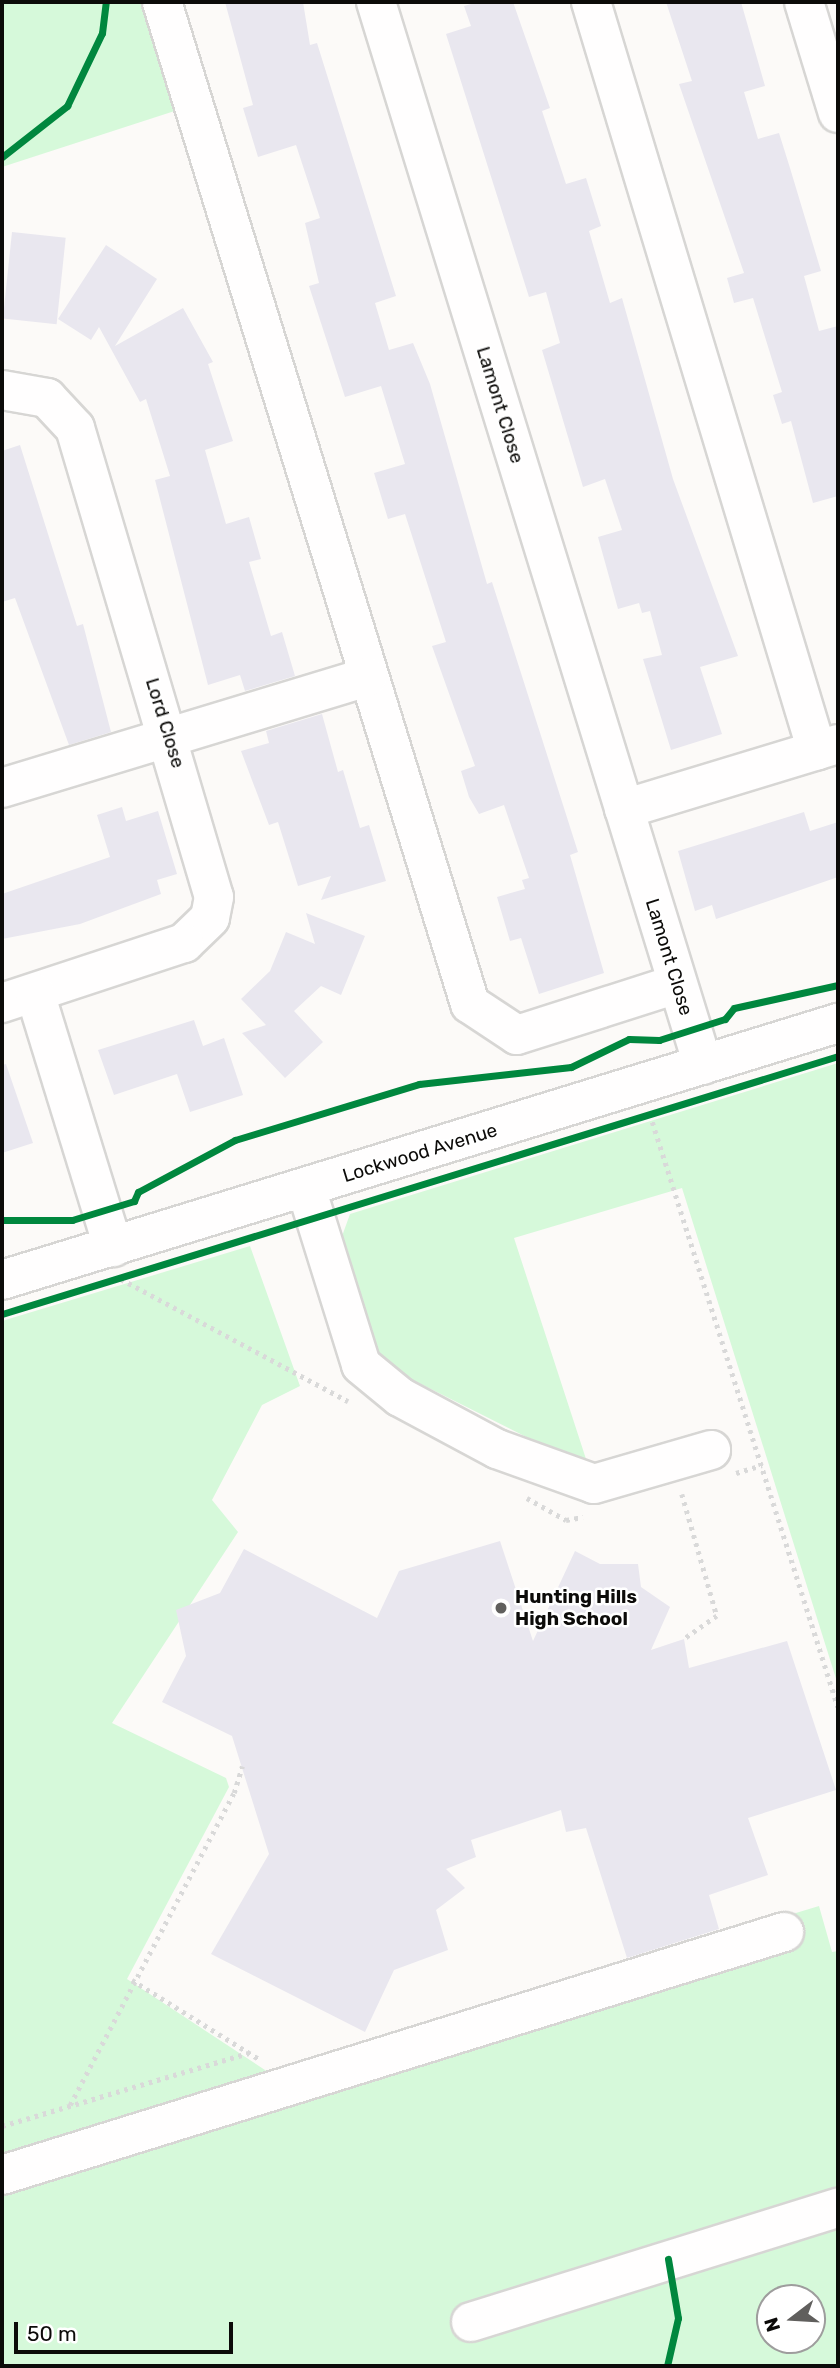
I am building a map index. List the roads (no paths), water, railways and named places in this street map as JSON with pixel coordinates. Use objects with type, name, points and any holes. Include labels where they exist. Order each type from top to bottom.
[{"type":"street","points":[[162,2],[367,677],[470,1004],[517,1035],[677,984]]},
{"type":"street","name":"Lamont Close","points":[[376,2],[703,1065]]},
{"type":"street","points":[[591,2],[827,747],[624,809]]},
{"type":"street","points":[[804,2],[838,113]]},
{"type":"street","name":"Lord Close","points":[[2,390],[47,398],[75,428],[210,871],[210,918],[167,952],[18,998],[118,1267]]},
{"type":"street","points":[[2,788],[367,677]]},
{"type":"street","name":"Lockwood Avenue","points":[[2,1280],[118,1267],[306,1188],[838,1023]]},
{"type":"street","points":[[306,1188],[361,1365],[400,1397],[497,1449],[594,1484],[711,1450]]},
{"type":"street","points":[[2,2175],[784,1932]]},
{"type":"street","points":[[471,2322],[838,2208]]},
{"type":"place","name":"Hunting Hills High School","points":[[501,1608]]}]
